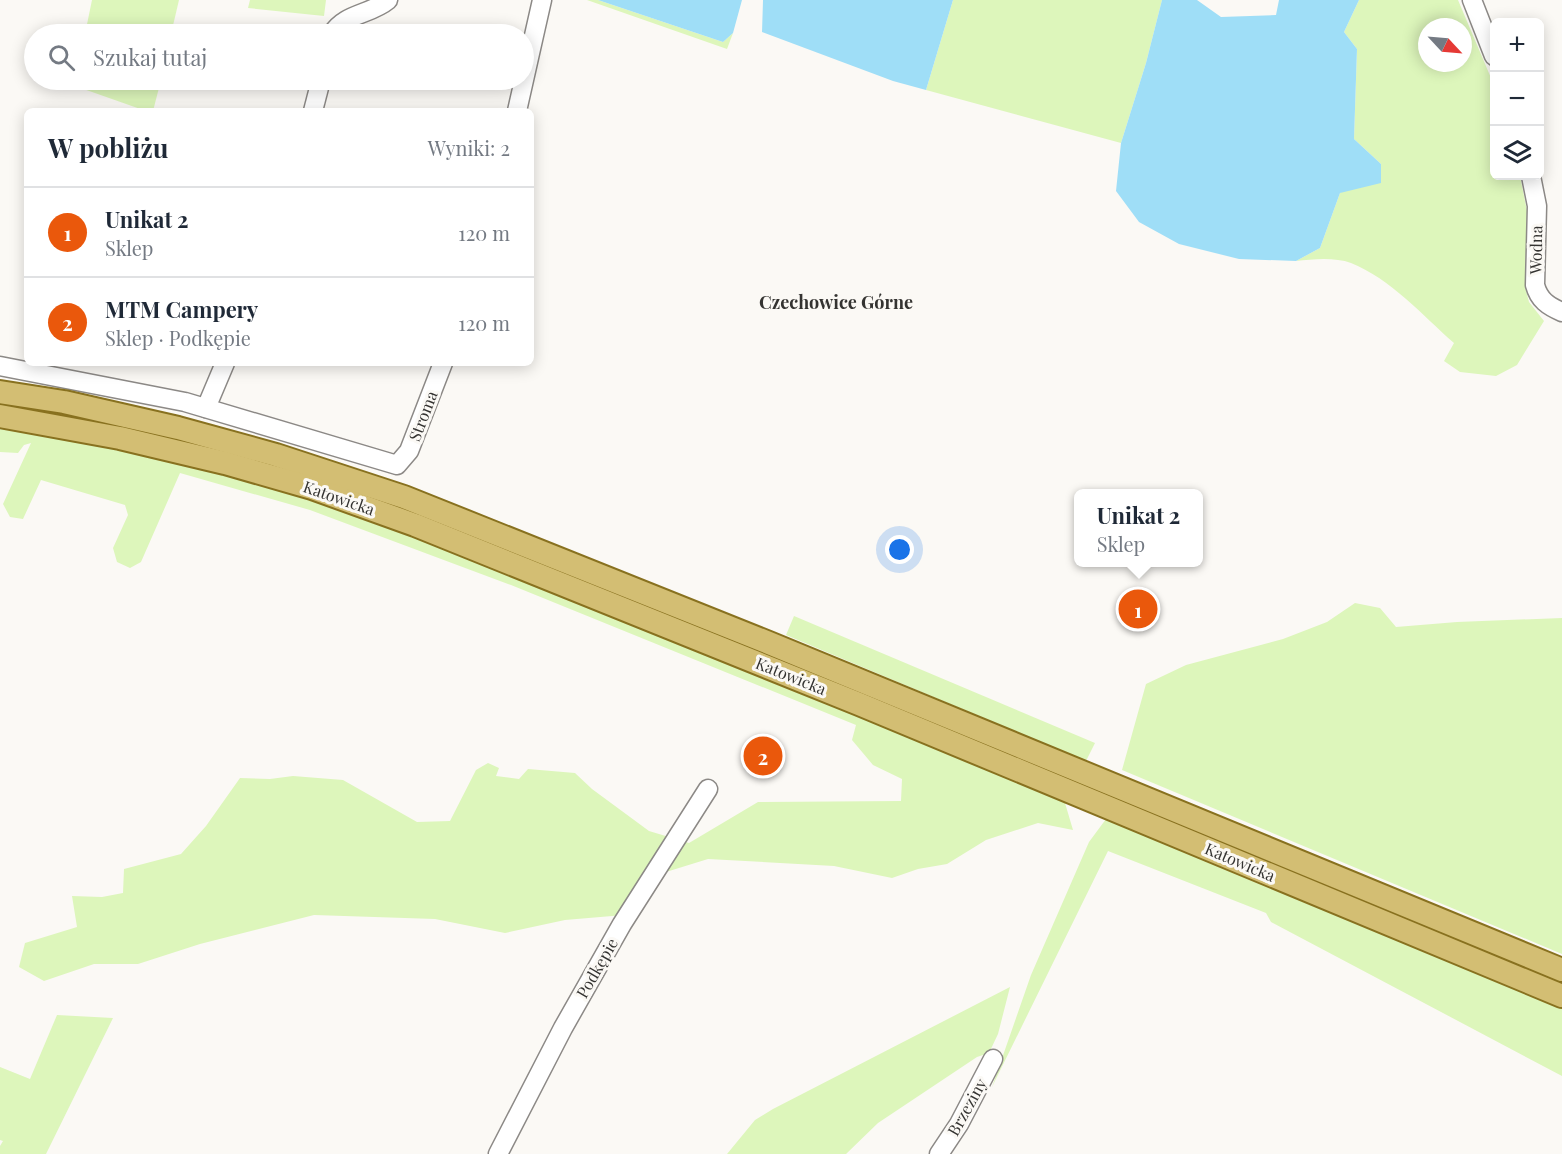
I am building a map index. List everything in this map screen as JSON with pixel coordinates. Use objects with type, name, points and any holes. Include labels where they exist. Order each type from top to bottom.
[{"type":"main road","name":"Katowicka","points":[[0,392],[64,402],[188,430],[276,454],[404,497],[780,647],[1562,970]]},
{"type":"main road","name":"Katowicka","points":[[0,416],[120,438],[225,463],[312,489],[404,521],[836,695],[1562,996]]},
{"type":"street","points":[[340,24],[382,5],[388,0]]},
{"type":"street","points":[[534,36],[542,0]]},
{"type":"street","points":[[1472,0],[1490,46]]},
{"type":"street","points":[[314,108],[318,90]]},
{"type":"street","points":[[518,108],[522,90]]},
{"type":"street","name":"Wodna","points":[[1532,180],[1537,206],[1535,285],[1538,296],[1551,308],[1562,312]]},
{"type":"street","points":[[0,366],[67,370],[206,408],[224,366]]},
{"type":"street","name":"Stroma","points":[[206,408],[397,465],[409,451],[442,366]]},
{"type":"street","name":"Podkępie","points":[[498,1154],[563,1028],[616,934],[708,789]]},
{"type":"street","name":"Brzeziny","points":[[939,1154],[959,1124],[993,1059]]},
{"type":"green space","points":[[92,0],[179,0],[173,24],[87,24]]},
{"type":"green space","points":[[250,0],[326,0],[324,16],[248,8]]},
{"type":"green space","points":[[587,0],[598,0],[723,42],[733,33],[727,49]]},
{"type":"green space","points":[[953,0],[1162,0],[1146,63],[1121,143],[926,90]]},
{"type":"green space","points":[[1359,0],[1458,0],[1466,18],[1418,18],[1418,72],[1472,72],[1472,33],[1490,76],[1490,180],[1521,180],[1527,211],[1525,287],[1529,302],[1544,321],[1517,365],[1496,376],[1460,372],[1444,361],[1454,343],[1406,298],[1366,270],[1338,260],[1296,261],[1320,248],[1340,193],[1381,164],[1354,139],[1357,49],[1344,32]]},
{"type":"green space","points":[[86,90],[158,90],[154,108],[137,108]]},
{"type":"green space","points":[[0,429],[29,432],[188,464],[335,507],[505,571],[990,769],[1065,803],[1073,830],[1038,823],[986,840],[947,864],[918,869],[892,878],[834,866],[708,859],[666,872],[630,897],[624,915],[565,920],[505,933],[435,919],[314,915],[200,944],[138,964],[94,964],[44,981],[19,967],[25,943],[77,927],[72,896],[102,897],[123,893],[124,869],[181,854],[206,826],[240,778],[270,779],[293,776],[343,780],[417,822],[450,821],[476,770],[488,763],[499,768],[496,776],[519,779],[528,769],[575,773],[592,789],[649,831],[689,843],[758,802],[901,801],[902,779],[873,765],[852,740],[856,725],[511,585],[310,510],[180,473],[141,562],[130,568],[117,562],[113,548],[128,515],[125,505],[41,480],[23,519],[10,517],[3,504],[31,443],[24,445],[18,453],[0,452]]},
{"type":"green space","points":[[1355,603],[1380,608],[1396,627],[1562,618],[1562,954],[1122,770],[1146,684],[1186,665],[1283,639],[1327,622]]},
{"type":"green space","points":[[794,616],[1095,743],[1086,761],[786,635]]},
{"type":"green space","points":[[1106,819],[1562,1008],[1562,1076],[1271,922],[1266,913],[1108,851],[992,1087],[1031,975],[1089,842]]},
{"type":"green space","points":[[1010,987],[998,1034],[989,1053],[977,1057],[878,1123],[846,1154],[727,1154],[755,1120],[773,1109]]},
{"type":"green space","points":[[57,1015],[113,1018],[46,1154],[0,1154],[3,1141],[0,1140],[0,1067],[30,1079]]},
{"type":"water","points":[[598,0],[742,0],[733,33],[723,42]]},
{"type":"water","points":[[763,0],[953,0],[926,90],[893,81],[762,32]]},
{"type":"water","points":[[1162,0],[1197,0],[1221,17],[1276,15],[1279,0],[1359,0],[1344,32],[1357,49],[1354,139],[1381,164],[1381,183],[1340,193],[1320,248],[1296,261],[1239,259],[1179,244],[1139,222],[1116,191],[1121,143],[1146,63]]},
{"type":"place","name":"Unikat 2","points":[[1138,609]]},
{"type":"place","name":"MTM Campery","points":[[763,756]]},
{"type":"district","name":"Czechowice Górne","points":[[836,303]]}]
